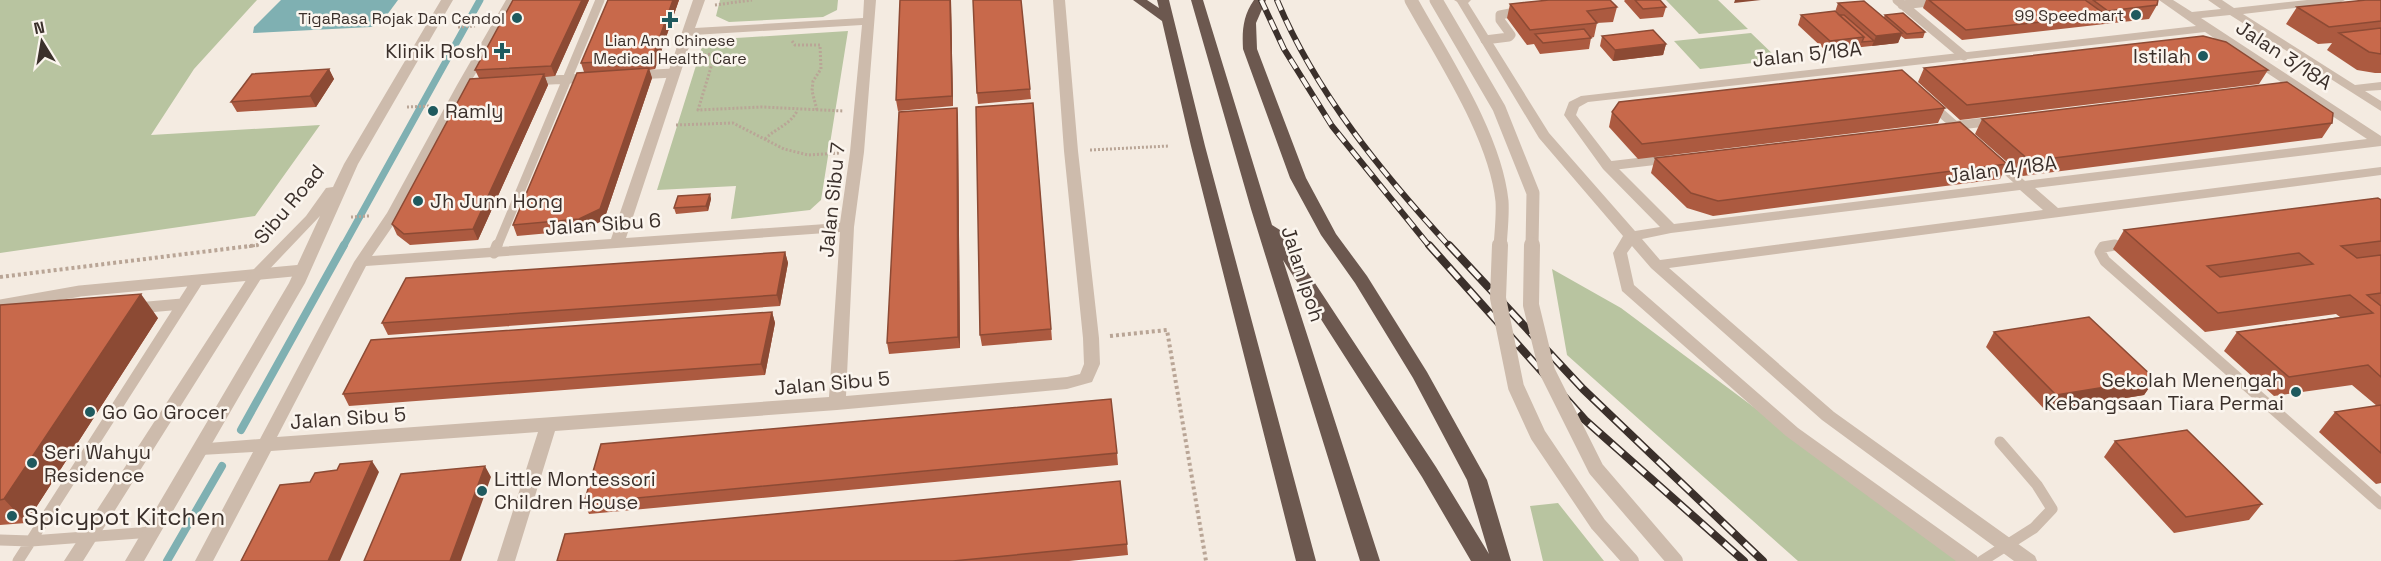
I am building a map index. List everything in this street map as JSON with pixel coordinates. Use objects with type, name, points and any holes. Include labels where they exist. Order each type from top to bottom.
[{"type":"highway","points":[[1138,0],[1167,19]]},
{"type":"highway","points":[[1163,0],[1198,146],[1305,561]]},
{"type":"highway","name":"Jalan Ipoh","points":[[1197,0],[1259,209],[1370,561]]},
{"type":"highway","points":[[1260,0],[1250,17],[1248,28],[1250,49],[1298,178],[1329,235],[1361,280],[1421,376],[1477,480],[1501,561]]},
{"type":"highway","points":[[1259,209],[1429,472],[1482,561]]},
{"type":"street","points":[[351,164],[399,78],[447,0]]},
{"type":"street","points":[[204,561],[361,262],[394,214],[469,85],[512,0]]},
{"type":"street","name":"Jalan Sibu 7","points":[[837,404],[847,227],[857,152],[870,0]]},
{"type":"street","name":"Jalan Sibu 5","points":[[201,449],[837,404],[1077,381],[1086,378],[1092,364],[1091,338],[1071,152],[1059,0]]},
{"type":"street","points":[[1411,0],[1471,110],[1492,157],[1502,201],[1498,298],[1516,387],[1538,435],[1598,524],[1631,561]]},
{"type":"street","points":[[1436,0],[1499,108],[1533,193],[1531,305],[1546,371],[1596,469],[1675,561]]},
{"type":"street","points":[[1462,0],[1544,135],[1656,265],[1828,416],[2028,561]]},
{"type":"street","name":"Jalan 3/18A","points":[[2165,0],[2288,86],[2380,141]]},
{"type":"street","points":[[2214,0],[2381,107]]},
{"type":"street","points":[[2190,16],[2339,0]]},
{"type":"street","points":[[617,244],[698,4]]},
{"type":"street","points":[[687,32],[868,21]]},
{"type":"street","name":"Jalan 5/18A","points":[[1671,229],[1608,166],[1570,115],[1573,105],[1585,99],[1891,69],[1964,56],[2208,28]]},
{"type":"street","points":[[2353,89],[2381,86]]},
{"type":"street","name":"Jalan 4/18A","points":[[1630,237],[1671,229],[2380,141]]},
{"type":"street","name":"Sibu Road","points":[[134,561],[303,270],[351,164]]},
{"type":"street","name":"Sibu Road","points":[[73,561],[257,274],[311,219],[351,164]]},
{"type":"street","points":[[1656,265],[2381,171]]},
{"type":"street","points":[[2024,186],[2055,213]]},
{"type":"street","name":"Jalan Sibu 6","points":[[361,262],[847,227]]},
{"type":"street","points":[[1630,237],[1620,253],[1627,287],[1792,432],[1970,561]]},
{"type":"street","points":[[506,561],[548,426]]},
{"type":"lane","points":[[494,253],[600,0]]},
{"type":"lane","points":[[1900,2],[1946,0]]},
{"type":"lane","points":[[1900,2],[1964,56]]},
{"type":"lane","points":[[1485,40],[1505,39],[1511,34],[1500,20],[1500,15],[1531,10]]},
{"type":"lane","points":[[630,76],[673,73]]},
{"type":"lane","points":[[519,82],[597,77]]},
{"type":"lane","points":[[1921,95],[1964,133]]},
{"type":"lane","points":[[1944,127],[2002,120]]},
{"type":"lane","points":[[1990,156],[2024,186]]},
{"type":"lane","points":[[1608,166],[1677,158]]},
{"type":"lane","points":[[2138,242],[2103,247],[2100,252],[2105,261],[2381,504]]},
{"type":"lane","points":[[0,305],[80,291],[303,270]]},
{"type":"lane","points":[[18,561],[198,279]]},
{"type":"lane","points":[[129,309],[182,304]]},
{"type":"lane","points":[[1982,561],[2034,528],[2052,509],[2037,485],[2000,442]]},
{"type":"lane","points":[[0,540],[31,542],[152,532]]},
{"type":"path","points":[[698,4],[752,0]]},
{"type":"path","points":[[458,27],[478,26]]},
{"type":"path","points":[[781,26],[780,38],[793,41],[795,45],[820,45],[821,69],[813,81],[812,91],[817,110]]},
{"type":"path","points":[[679,56],[715,54],[698,110],[762,107],[860,112]]},
{"type":"path","points":[[407,107],[429,106]]},
{"type":"path","points":[[765,139],[776,128],[791,122],[797,110]]},
{"type":"path","points":[[657,126],[733,123],[784,149],[808,155],[857,152]]},
{"type":"path","points":[[1071,152],[1170,147]]},
{"type":"path","points":[[351,217],[368,216]]},
{"type":"path","points":[[0,277],[263,244]]},
{"type":"path","points":[[211,257],[215,250]]},
{"type":"path","points":[[1091,338],[1167,330],[1206,561]]},
{"type":"green space","points":[[0,0],[257,0],[194,69],[151,135],[320,125],[255,216],[0,253]]},
{"type":"green space","points":[[720,0],[838,0],[837,10],[823,17],[729,22],[716,16]]},
{"type":"green space","points":[[1666,0],[1718,0],[1748,29],[1699,34]]},
{"type":"green space","points":[[848,31],[821,200],[810,210],[731,219],[736,186],[657,190],[704,40]]},
{"type":"green space","points":[[1751,33],[1779,60],[1700,69],[1674,41]]},
{"type":"green space","points":[[1552,269],[1621,308],[1960,561],[1798,561],[1567,355]]},
{"type":"green space","points":[[1558,503],[1604,561],[1543,561],[1530,506]]},
{"type":"water","points":[[281,0],[398,0],[381,23],[371,27],[253,33],[254,27]]},
{"type":"building","points":[[513,0],[582,0],[551,66],[475,70]]},
{"type":"building","points":[[608,0],[673,0],[652,59],[581,63]]},
{"type":"building","points":[[900,0],[950,0],[952,96],[896,100]]},
{"type":"building","points":[[973,0],[1021,0],[1030,89],[977,93]]},
{"type":"building","points":[[1549,0],[1610,0],[1617,7],[1587,11],[1597,23],[1530,30],[1510,4]]},
{"type":"building","points":[[1635,0],[1660,0],[1666,7],[1643,9]]},
{"type":"building","points":[[1929,0],[2085,0],[2106,15],[1966,30]]},
{"type":"building","points":[[2093,0],[2158,0],[2157,5],[2108,11]]},
{"type":"building","points":[[2381,0],[2381,21],[2329,27],[2297,7]]},
{"type":"building","points":[[1864,1],[1902,33],[1876,36],[1838,3]]},
{"type":"building","points":[[1835,11],[1864,37],[1830,41],[1801,15]]},
{"type":"building","points":[[1903,13],[1925,32],[1907,34],[1885,15]]},
{"type":"building","points":[[1839,15],[1844,15],[1874,41],[1862,42],[1864,37]]},
{"type":"building","points":[[2381,28],[2381,54],[2369,52],[2339,33]]},
{"type":"building","points":[[1584,29],[1591,38],[1543,43],[1535,34]]},
{"type":"building","points":[[1653,30],[1666,44],[1615,50],[1602,36]]},
{"type":"building","points":[[2203,36],[2226,42],[2268,70],[1967,105],[1924,68]]},
{"type":"building","points":[[649,68],[600,209],[579,219],[513,225],[577,73]]},
{"type":"building","points":[[329,69],[310,96],[231,102],[252,74]]},
{"type":"building","points":[[1902,70],[1945,108],[1642,144],[1612,112],[1619,102]]},
{"type":"building","points":[[544,74],[473,229],[404,234],[392,224],[470,79]]},
{"type":"building","points":[[2287,82],[2333,113],[2332,123],[2030,161],[1982,119]]},
{"type":"building","points":[[1033,103],[1051,329],[980,335],[976,107]]},
{"type":"building","points":[[957,108],[958,337],[887,343],[899,112]]},
{"type":"building","points":[[1960,122],[2007,164],[1718,201],[1691,193],[1655,158]]},
{"type":"building","points":[[710,194],[706,206],[674,208],[678,196]]},
{"type":"building","points":[[2378,198],[2381,200],[2381,241],[2341,246],[2357,258],[2381,255],[2381,293],[2367,295],[2381,306],[2381,377],[2368,365],[2289,377],[2237,332],[2373,313],[2350,295],[2218,313],[2124,230]],"holes":[[[2299,253],[2313,264],[2220,277],[2207,266]]]},
{"type":"building","points":[[785,252],[777,295],[382,323],[406,278]]},
{"type":"building","points":[[141,294],[4,499],[0,500],[0,305]]},
{"type":"building","points":[[772,312],[761,364],[343,394],[371,340]]},
{"type":"building","points":[[2089,317],[2155,379],[2056,395],[1994,332]]},
{"type":"building","points":[[1111,399],[1117,453],[584,503],[601,444]]},
{"type":"building","points":[[2381,405],[2381,453],[2335,412]]},
{"type":"building","points":[[2187,430],[2262,504],[2186,517],[2115,441]]},
{"type":"building","points":[[372,461],[328,561],[241,561],[280,485],[310,482],[315,473],[337,470],[340,464]]},
{"type":"building","points":[[485,466],[450,561],[364,561],[401,474]]},
{"type":"building","points":[[1120,481],[1127,544],[953,561],[557,561],[565,534]]},
{"type":"waterway","points":[[343,247],[480,0]]},
{"type":"waterway","points":[[241,430],[344,245]]},
{"type":"waterway","points":[[167,561],[222,466]]},
{"type":"railway","points":[[1261,0],[1284,49],[1332,126],[1430,247]]},
{"type":"railway","points":[[1277,0],[1293,34],[1331,100],[1376,161],[1450,247]]},
{"type":"railway","points":[[1429,245],[1585,420],[1744,561]]},
{"type":"railway","points":[[1449,245],[1583,389],[1763,561]]},
{"type":"place","name":"99 Speedmart","points":[[2136,15]]},
{"type":"place","name":"TigaRasa Rojak Dan Cendol","points":[[517,18]]},
{"type":"place","name":"Lian Ann Chinese Medical Health Care","points":[[670,20]]},
{"type":"place","name":"Klinik Rosh","points":[[502,51]]},
{"type":"place","name":"Istilah","points":[[2203,56]]},
{"type":"place","name":"Ramly","points":[[433,111]]},
{"type":"place","name":"Jh Junn Hong","points":[[418,201]]},
{"type":"place","name":"Sekolah Menengah Kebangsaan Tiara Permai","points":[[2296,392]]},
{"type":"place","name":"Go Go Grocer","points":[[90,412]]},
{"type":"place","name":"Seri Wahyu Residence","points":[[32,463]]},
{"type":"place","name":"Little Montessori Children House","points":[[482,491]]},
{"type":"place","name":"Spicypot Kitchen","points":[[12,516]]}]
